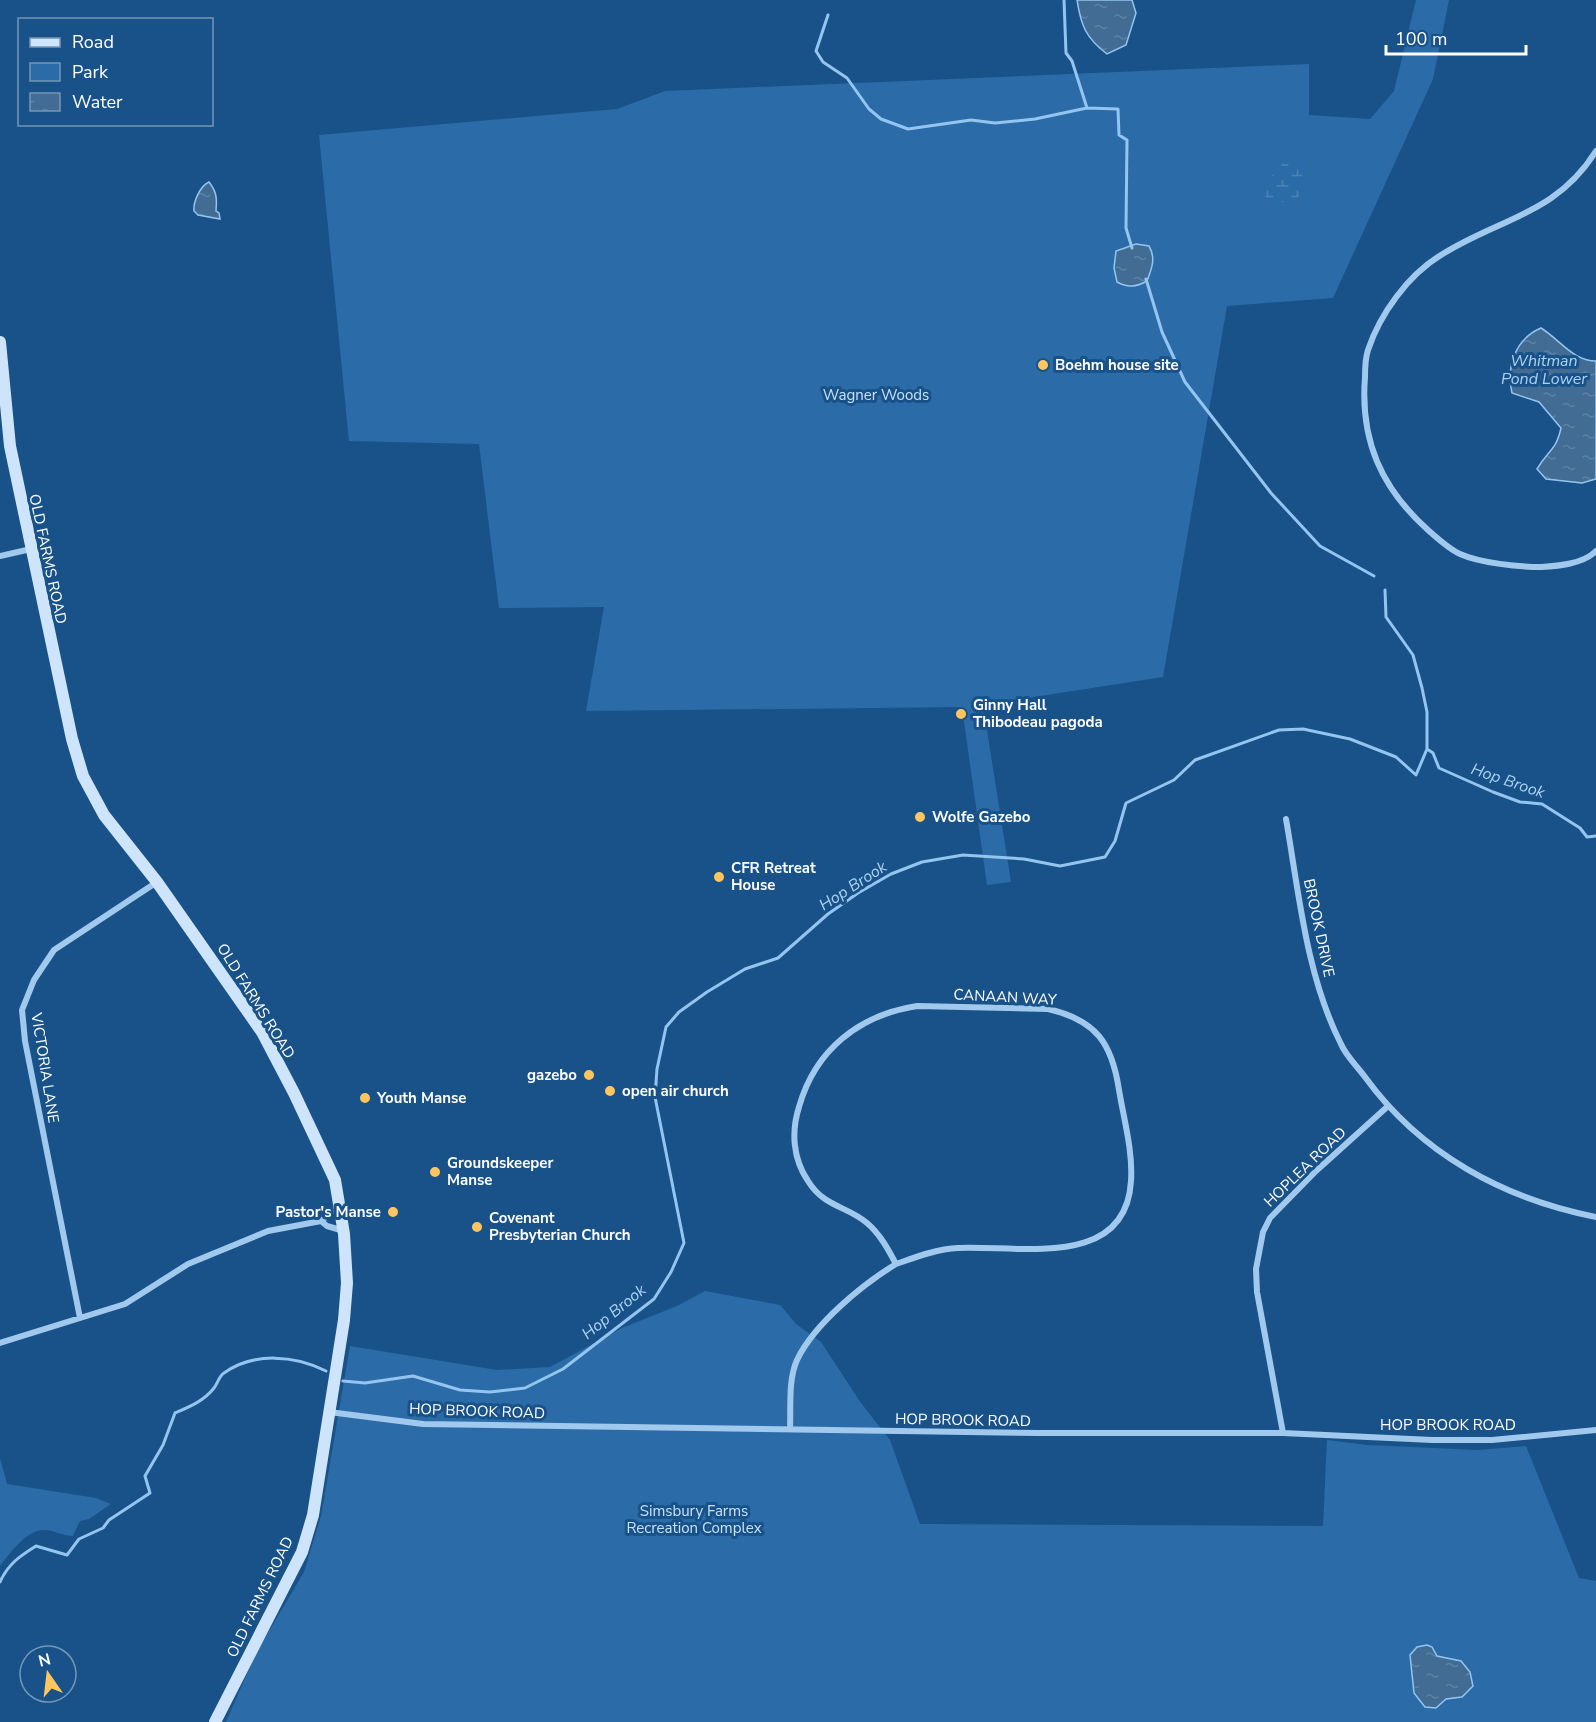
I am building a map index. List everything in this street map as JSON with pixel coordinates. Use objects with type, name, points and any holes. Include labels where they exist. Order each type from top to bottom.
[{"type":"street","points":[[1596,151],[1584,170],[1558,195],[1452,248],[1411,280],[1397,296],[1366,353],[1363,397],[1367,437],[1384,479],[1412,515],[1461,554],[1522,567],[1562,566],[1596,551]]},
{"type":"street","name":"OLD FARMS ROAD","points":[[0,342],[10,446],[72,740],[83,776],[104,815],[157,882],[262,1032],[335,1180],[344,1231],[347,1283],[344,1320],[312,1515],[302,1552],[215,1722]]},
{"type":"street","points":[[0,556],[31,549]]},
{"type":"street","name":"BROOK DRIVE","points":[[1286,819],[1309,950],[1318,985],[1341,1045],[1387,1107],[1422,1139],[1459,1166],[1497,1186],[1561,1210],[1596,1217]]},
{"type":"street","name":"VICTORIA LANE","points":[[81,1318],[25,1041],[22,1010],[34,980],[54,950],[157,882]]},
{"type":"street","name":"CANAAN WAY","points":[[790,1429],[792,1383],[797,1360],[821,1327],[879,1275],[896,1264],[956,1248],[1084,1245],[1102,1237],[1113,1227],[1127,1202],[1131,1183],[1128,1140],[1112,1056],[1100,1036],[1084,1021],[1067,1013],[1048,1009],[910,1007],[888,1012],[862,1023],[838,1041],[816,1066],[807,1081],[796,1117],[796,1153],[802,1171],[821,1198],[866,1222],[882,1240],[896,1264]]},
{"type":"street","name":"HOPLEA ROAD","points":[[1282,1433],[1257,1292],[1256,1269],[1263,1232],[1270,1218],[1316,1171],[1387,1107]]},
{"type":"street","points":[[0,1343],[125,1304],[188,1264],[268,1231],[321,1221],[327,1213],[340,1206]]},
{"type":"street","points":[[321,1221],[327,1226],[344,1231]]},
{"type":"street","name":"HOP BROOK ROAD","points":[[329,1412],[423,1424],[1282,1433],[1492,1440],[1596,1430]]},
{"type":"green space","name":"Wagner Woods","points":[[1416,0],[1449,0],[1433,79],[1333,298],[1227,306],[1163,677],[983,705],[1011,882],[987,885],[962,707],[586,711],[604,607],[499,608],[479,444],[349,441],[319,135],[617,109],[665,91],[1309,64],[1309,115],[1370,119],[1394,91]]},
{"type":"green space","points":[[1286,160],[1298,162],[1304,183],[1302,192],[1294,201],[1269,203],[1263,193],[1273,174]]},
{"type":"green space","name":"Simsbury Farms Recreation Complex","points":[[705,1291],[780,1305],[796,1324],[821,1342],[861,1403],[890,1440],[920,1524],[1323,1526],[1327,1440],[1367,1445],[1478,1450],[1526,1446],[1579,1578],[1596,1581],[1596,1722],[226,1722],[256,1653],[304,1572],[321,1516],[350,1346],[497,1370],[550,1367],[622,1328],[677,1306]]},
{"type":"green space","points":[[0,1458],[7,1484],[96,1498],[111,1504],[89,1519],[80,1521],[73,1536],[45,1530],[32,1533],[0,1566]]},
{"type":"water","points":[[1077,0],[1132,0],[1136,13],[1126,45],[1107,54],[1100,48],[1086,31],[1080,17]]},
{"type":"water","points":[[209,182],[215,192],[216,211],[220,219],[198,215],[194,211],[198,195]]},
{"type":"water","points":[[1136,244],[1149,246],[1153,259],[1152,267],[1147,281],[1136,286],[1128,286],[1117,282],[1114,268],[1116,251]]},
{"type":"water","name":"Whitman Pond Lower","points":[[1541,328],[1573,353],[1596,361],[1596,479],[1582,483],[1546,479],[1537,469],[1554,446],[1561,428],[1539,402],[1512,393],[1510,373],[1514,355],[1519,347],[1525,339]]},
{"type":"water","points":[[1427,1645],[1432,1647],[1437,1656],[1461,1661],[1470,1672],[1473,1686],[1462,1697],[1446,1699],[1436,1708],[1425,1707],[1414,1693],[1410,1655],[1417,1647]]},
{"type":"waterway","points":[[1064,0],[1066,53],[1072,61],[1087,108]]},
{"type":"waterway","points":[[828,15],[816,51],[823,62],[847,78],[869,109],[881,119],[908,129],[971,120],[995,123],[1035,119],[1087,108],[1118,109],[1119,135],[1127,140],[1126,228],[1132,248]]},
{"type":"waterway","points":[[1146,279],[1162,332],[1185,382],[1271,493],[1320,546],[1374,576]]},
{"type":"waterway","points":[[1385,590],[1386,617],[1413,655],[1422,688],[1427,712],[1427,749]]},
{"type":"waterway","name":"Hop Brook","points":[[343,1381],[365,1383],[413,1376],[460,1390],[490,1392],[525,1388],[563,1369],[654,1299],[671,1272],[684,1243],[655,1097],[657,1069],[666,1027],[679,1012],[707,992],[745,969],[778,958],[828,914],[891,874],[922,862],[963,855],[1024,859],[1060,866],[1105,857],[1115,841],[1126,803],[1174,780],[1195,760],[1279,730],[1303,729],[1350,739],[1396,757],[1416,775],[1427,749],[1433,753],[1439,768],[1520,802],[1542,804],[1580,828],[1587,837],[1596,836]]},
{"type":"waterway","name":"Hop Brook","points":[[0,1582],[15,1561],[36,1546],[67,1555],[79,1539],[103,1528],[109,1520],[150,1493],[145,1476],[163,1445],[175,1413],[206,1397],[224,1373],[248,1362],[274,1358],[301,1362],[326,1371]]},
{"type":"place","name":"Boehm house site","points":[[1043,365]]},
{"type":"place","name":"Ginny Hall Thibodeau pagoda","points":[[961,714]]},
{"type":"place","name":"Wolfe Gazebo","points":[[920,817]]},
{"type":"place","name":"CFR Retreat House","points":[[719,877]]},
{"type":"place","name":"gazebo","points":[[589,1075]]},
{"type":"place","name":"open air church","points":[[610,1091]]},
{"type":"place","name":"Youth Manse","points":[[365,1098]]},
{"type":"place","name":"Groundskeeper Manse","points":[[435,1172]]},
{"type":"place","name":"Pastor's Manse","points":[[393,1212]]},
{"type":"place","name":"Covenant Presbyterian Church","points":[[477,1227]]}]
